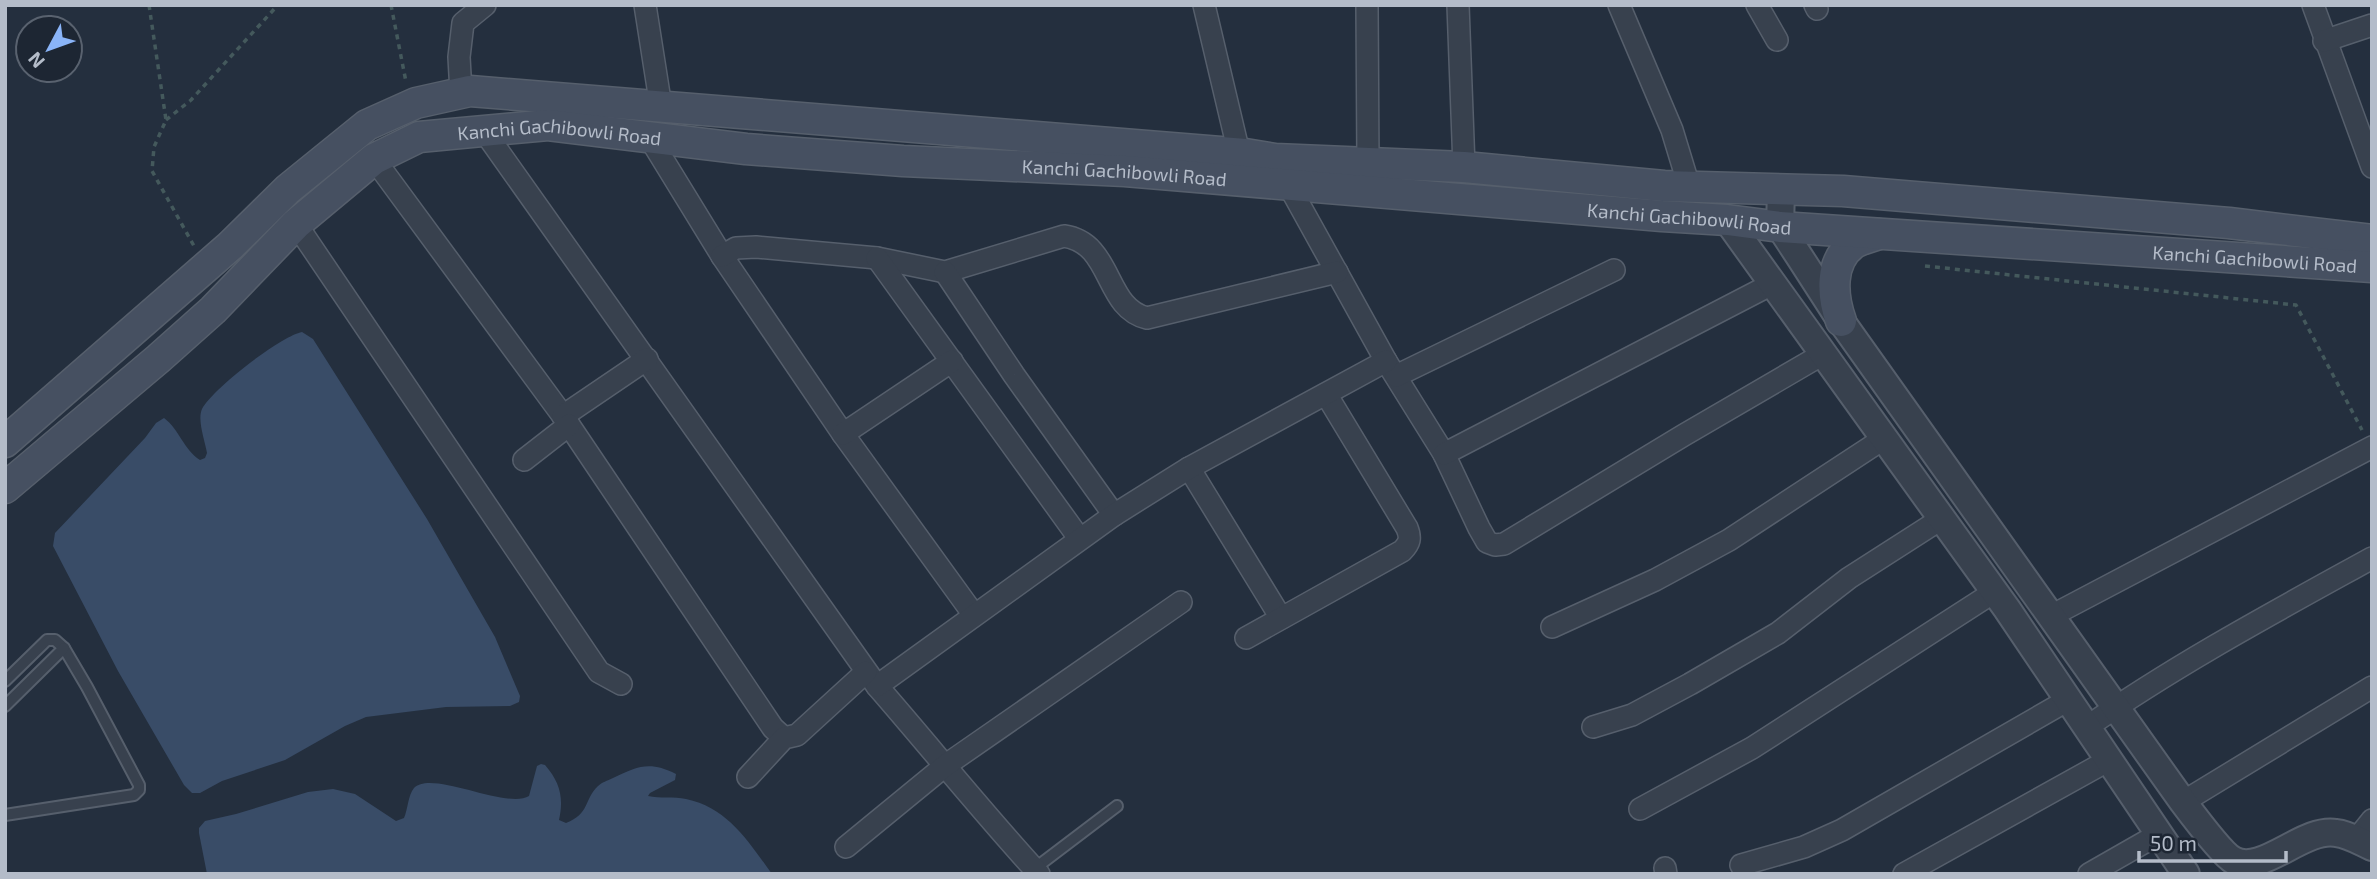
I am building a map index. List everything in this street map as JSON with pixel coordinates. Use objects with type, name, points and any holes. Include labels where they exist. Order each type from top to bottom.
[{"type":"main road","name":"Kanchi Gachibowli Road","points":[[5,442],[230,246],[288,189],[367,125],[416,103],[470,91],[1239,153],[1275,159],[1464,167],[1676,186],[1843,191],[1988,202],[2229,223],[2372,240]]},
{"type":"main road","name":"Kanchi Gachibowli Road","points":[[5,488],[138,377],[213,310],[296,224],[374,159],[419,137],[548,125],[759,150],[903,161],[1125,172],[1727,220],[1780,227],[2372,267]]},
{"type":"main road","points":[[1662,216],[1676,186]]},
{"type":"main road","points":[[1841,321],[1835,304],[1834,284],[1840,260],[1854,244],[1879,234]]},
{"type":"street","points":[[461,93],[459,57],[463,23],[485,5]]},
{"type":"street","points":[[645,5],[661,107]]},
{"type":"street","points":[[1367,5],[1368,163]]},
{"type":"street","points":[[1458,5],[1464,167]]},
{"type":"street","points":[[1619,5],[1672,130],[1676,186]]},
{"type":"street","points":[[1757,5],[1777,40]]},
{"type":"street","points":[[2313,5],[2372,167]]},
{"type":"street","points":[[1207,6],[1239,153]]},
{"type":"street","points":[[2324,41],[2372,26]]},
{"type":"street","points":[[484,131],[872,679],[946,765],[981,811],[1037,871]]},
{"type":"street","points":[[649,137],[722,256],[843,434],[974,615]]},
{"type":"street","points":[[374,159],[566,421],[773,728],[784,738]]},
{"type":"street","points":[[1289,186],[1391,368],[1444,454],[1488,542],[1495,545],[1504,544],[1823,354]]},
{"type":"street","points":[[1781,190],[1780,227],[1841,321],[2183,802],[2232,860],[2247,864],[2320,833],[2367,836]]},
{"type":"street","points":[[1727,220],[1994,592],[2186,874]]},
{"type":"street","points":[[296,224],[599,672],[621,684]]},
{"type":"street","points":[[722,256],[736,248],[756,247],[877,258],[945,272],[1064,236],[1079,238],[1090,246],[1126,306],[1134,315],[1147,317],[1337,272]]},
{"type":"street","points":[[877,258],[1079,538]]},
{"type":"street","points":[[748,777],[784,738],[797,735],[872,679],[974,615],[1079,538],[1189,468],[1326,394],[1614,270]]},
{"type":"street","points":[[945,272],[1014,375],[1114,515]]},
{"type":"street","points":[[1444,454],[1772,284]]},
{"type":"street","points":[[524,460],[566,421],[647,359]]},
{"type":"street","points":[[843,434],[952,361]]},
{"type":"street","points":[[1246,638],[1402,551],[1409,544],[1410,537],[1326,394]]},
{"type":"street","points":[[1552,627],[1655,580],[1729,540],[1883,439]]},
{"type":"street","points":[[2051,616],[2371,447]]},
{"type":"street","points":[[1189,468],[1281,618]]},
{"type":"street","points":[[1593,727],[1632,715],[1779,633],[1849,578],[1941,519]]},
{"type":"street","points":[[2087,727],[2271,614],[2372,558]]},
{"type":"street","points":[[1640,810],[1752,748],[1994,592]]},
{"type":"street","points":[[846,847],[946,765],[1181,601]]},
{"type":"street","points":[[2183,802],[2372,687]]},
{"type":"street","points":[[1741,865],[1804,847],[1842,830],[2068,700]]},
{"type":"street","points":[[1904,874],[2109,760]]},
{"type":"street","points":[[2089,874],[2159,834]]},
{"type":"lane","points":[[5,681],[47,640],[55,640],[64,648],[139,785],[139,790],[134,795],[5,815]]},
{"type":"lane","points":[[5,706],[64,648]]},
{"type":"lane","points":[[1037,871],[1118,806]]},
{"type":"path","points":[[149,5],[166,120]]},
{"type":"path","points":[[206,267],[152,171],[154,147],[166,120],[191,100],[278,5]]},
{"type":"path","points":[[391,5],[407,83],[416,103]]},
{"type":"path","points":[[1926,267],[2296,305],[2371,447]]},
{"type":"water","points":[[302,332],[313,339],[427,519],[495,637],[520,696],[519,702],[510,706],[446,707],[366,717],[285,760],[222,781],[200,793],[192,793],[184,785],[118,671],[53,546],[55,533],[156,423],[164,418],[194,456],[200,460],[205,458],[207,453],[200,419],[208,400],[232,377],[264,353]]},
{"type":"water","points":[[545,765],[557,784],[561,797],[559,820],[566,823],[583,811],[600,785],[622,774],[651,766],[676,774],[675,780],[648,796],[686,799],[714,810],[736,828],[772,874],[207,874],[199,833],[199,828],[205,821],[308,792],[333,789],[355,794],[396,821],[404,818],[412,791],[423,783],[436,783],[518,799],[529,796],[537,766]]}]
